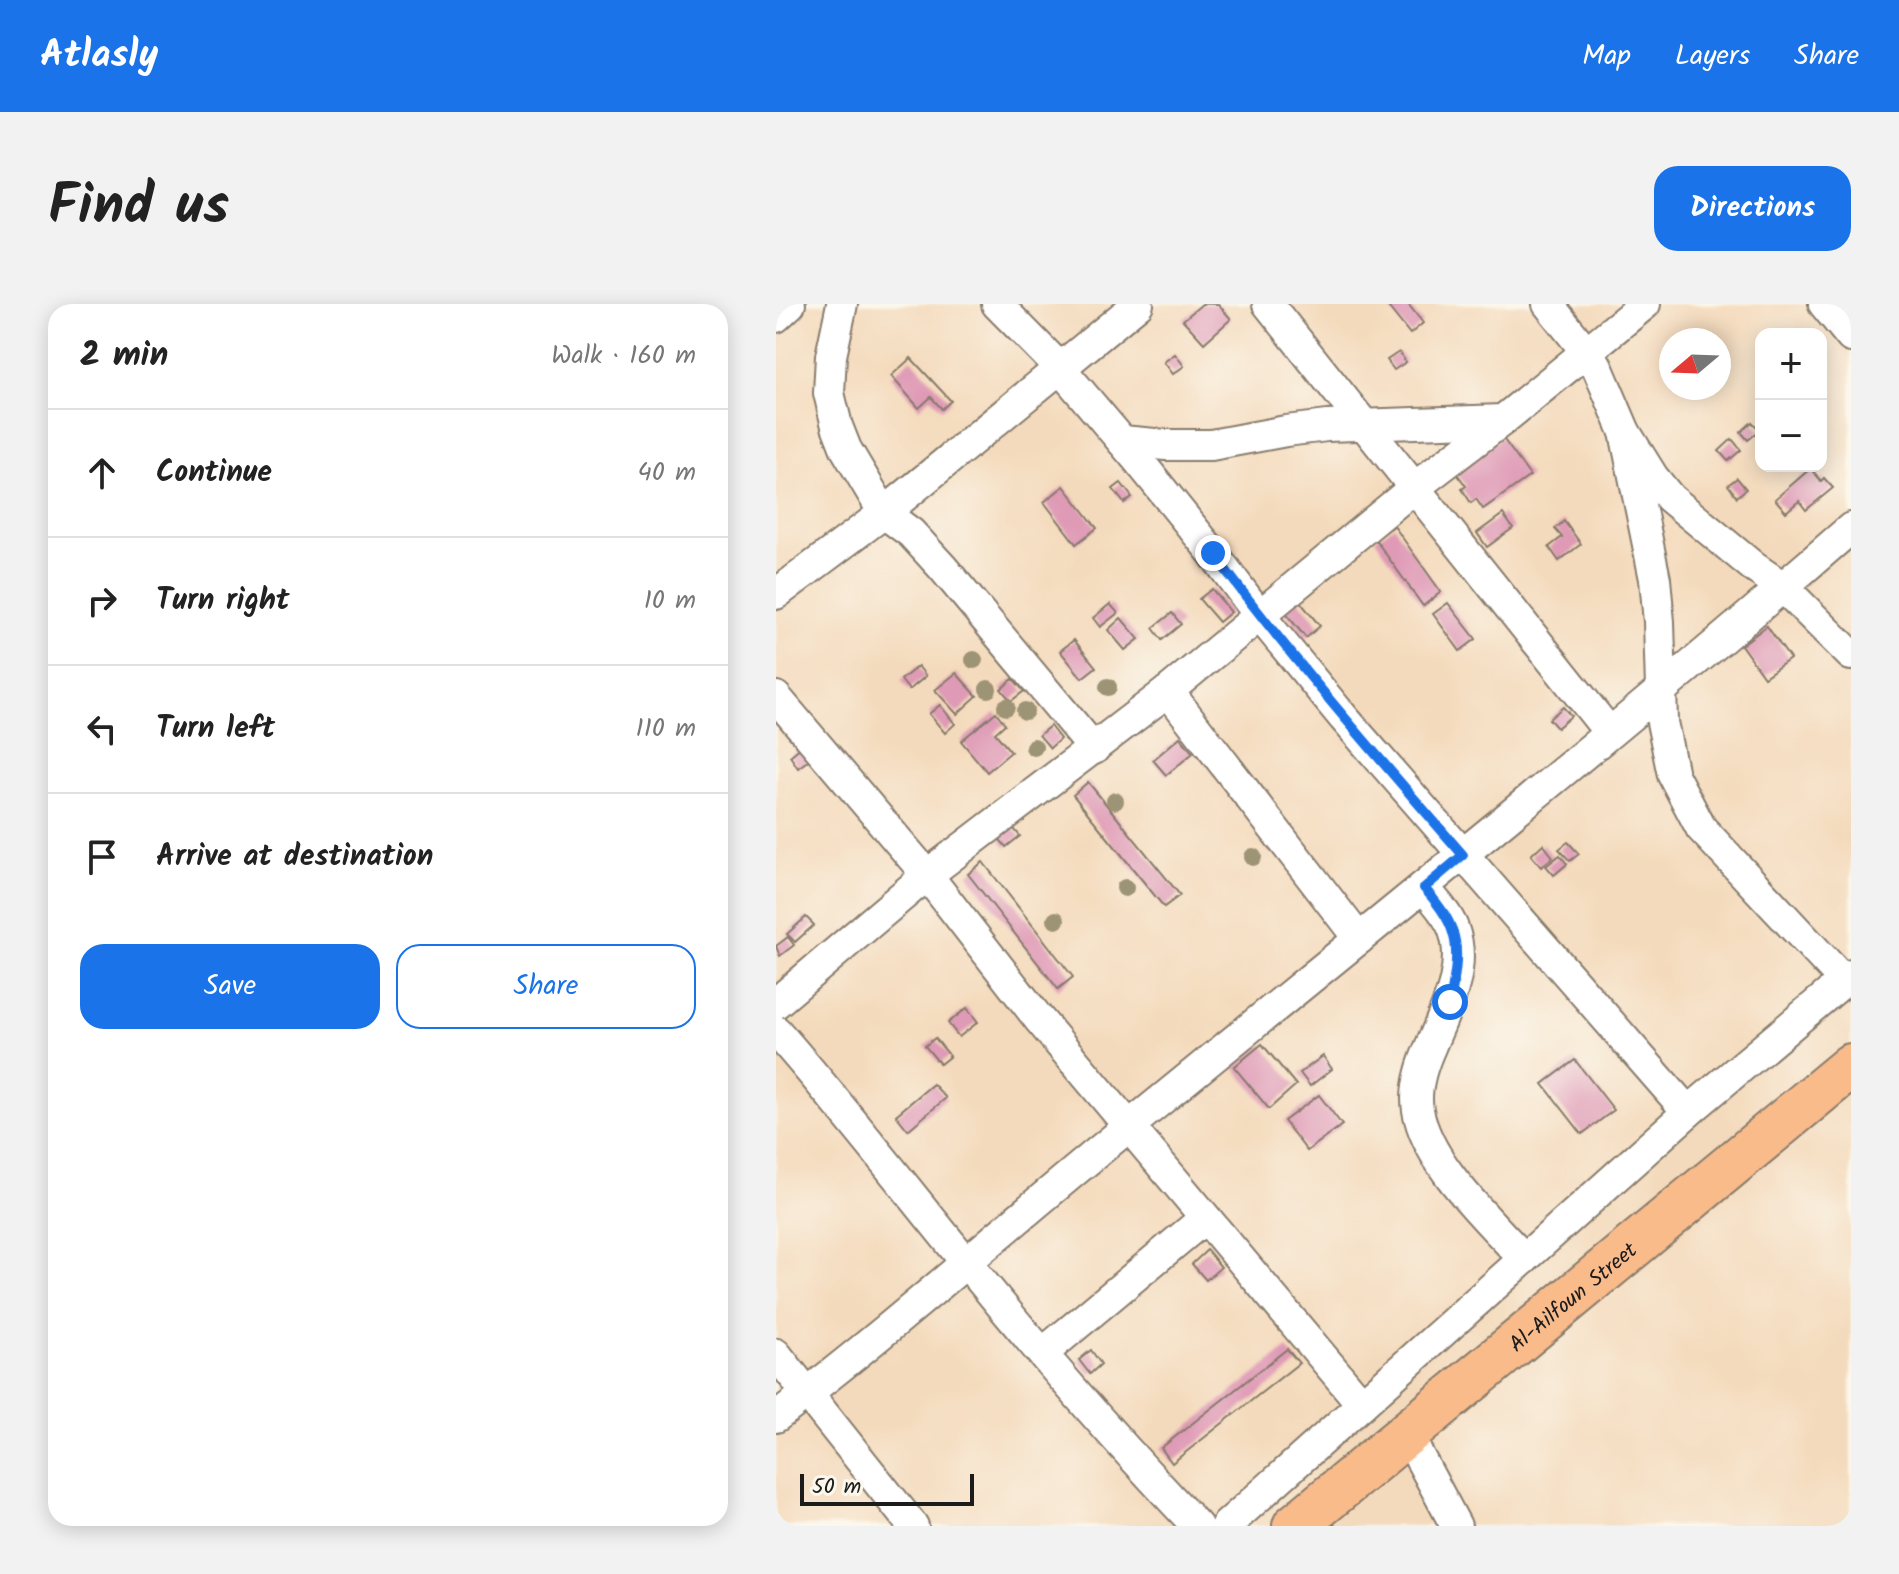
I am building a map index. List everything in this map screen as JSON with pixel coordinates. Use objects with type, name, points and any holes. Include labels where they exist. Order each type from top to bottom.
[{"type":"highway","name":"Al-Ailfoun Street","points":[[1295,1526],[1851,1066]]},
{"type":"street","points":[[776,317],[790,304]]},
{"type":"street","points":[[842,304],[829,374],[832,408],[846,449],[884,513],[911,533],[943,568],[1094,749]]},
{"type":"street","points":[[997,304],[1060,368],[1343,717],[1688,1112]]},
{"type":"street","points":[[776,594],[884,513],[1138,304]]},
{"type":"street","points":[[1268,304],[1609,732]]},
{"type":"street","points":[[1548,304],[1596,364],[1625,432],[1670,498],[1783,587],[1851,655]]},
{"type":"street","points":[[776,1003],[927,875],[1168,691],[1414,488],[1588,353],[1645,304]]},
{"type":"street","points":[[1824,304],[1851,337]]},
{"type":"street","points":[[1122,441],[1211,445],[1286,431],[1361,423],[1503,420]]},
{"type":"street","points":[[1226,1526],[1688,1112],[1848,978],[1701,828],[1673,775],[1659,692],[1659,622],[1655,579],[1625,432]]},
{"type":"street","points":[[776,1417],[1424,888],[1851,528]]},
{"type":"street","points":[[1168,691],[1359,939]]},
{"type":"street","points":[[776,697],[927,875],[1038,1018],[1362,1404]]},
{"type":"street","points":[[1424,888],[1453,928],[1458,959],[1450,1002],[1422,1066],[1417,1089],[1418,1110],[1438,1157],[1524,1259]]},
{"type":"street","points":[[776,1031],[831,1093],[966,1262],[1102,1424],[1197,1526]]},
{"type":"street","points":[[1043,1353],[1205,1218]]},
{"type":"street","points":[[776,1354],[913,1526]]},
{"type":"street","points":[[1407,1434],[1456,1526]]},
{"type":"building","points":[[1202,304],[1218,304],[1231,319],[1204,343],[1183,320]]},
{"type":"building","points":[[1386,304],[1408,304],[1423,323],[1410,334]]},
{"type":"building","points":[[1399,352],[1406,362],[1394,370],[1387,360]]},
{"type":"building","points":[[1175,354],[1184,366],[1173,374],[1164,362]]},
{"type":"building","points":[[911,358],[951,401],[942,409],[931,397],[919,408],[891,376]]},
{"type":"building","points":[[1752,422],[1755,425],[1755,434],[1748,440],[1741,432]]},
{"type":"building","points":[[1502,437],[1530,476],[1483,509],[1476,499],[1471,503],[1462,489],[1466,486],[1455,471]]},
{"type":"building","points":[[1732,439],[1741,450],[1728,461],[1719,451]]},
{"type":"building","points":[[1806,472],[1814,472],[1821,481],[1824,478],[1833,488],[1806,510],[1799,501],[1786,512],[1775,499]]},
{"type":"building","points":[[1737,478],[1746,489],[1737,497],[1728,485]]},
{"type":"building","points":[[1121,483],[1132,497],[1124,503],[1113,489]]},
{"type":"building","points":[[1064,486],[1097,528],[1076,544],[1044,502]]},
{"type":"building","points":[[1503,514],[1513,528],[1487,547],[1477,533]]},
{"type":"building","points":[[1564,521],[1581,544],[1559,561],[1549,547],[1562,537],[1555,529]]},
{"type":"building","points":[[1394,526],[1441,592],[1423,606],[1375,539]]},
{"type":"building","points":[[1212,589],[1231,612],[1219,622],[1199,599]]},
{"type":"building","points":[[1297,598],[1320,626],[1306,638],[1283,610]]},
{"type":"building","points":[[1448,603],[1476,639],[1460,651],[1433,614]]},
{"type":"building","points":[[1110,604],[1118,613],[1100,627],[1093,618]]},
{"type":"building","points":[[1172,613],[1181,624],[1162,640],[1153,628]]},
{"type":"building","points":[[1121,618],[1139,639],[1125,650],[1108,630]]},
{"type":"building","points":[[1767,626],[1790,659],[1764,677],[1741,645]]},
{"type":"building","points":[[1074,640],[1096,667],[1082,678],[1060,651]]},
{"type":"building","points":[[918,666],[926,676],[909,690],[901,680]]},
{"type":"building","points":[[956,673],[977,696],[957,714],[935,690]]},
{"type":"building","points":[[1013,679],[1024,691],[1011,701],[1001,689]]},
{"type":"building","points":[[940,705],[955,724],[945,733],[929,714]]},
{"type":"building","points":[[1563,707],[1571,716],[1557,728],[1549,719]]},
{"type":"building","points":[[996,712],[1005,724],[995,733],[1011,752],[987,772],[961,741]]},
{"type":"building","points":[[1050,726],[1060,739],[1050,748],[1039,735]]},
{"type":"building","points":[[1180,737],[1193,753],[1166,775],[1153,760]]},
{"type":"building","points":[[802,746],[811,758],[798,768],[790,756]]},
{"type":"building","points":[[1088,782],[1180,895],[1164,907],[1073,795]]},
{"type":"building","points":[[1010,824],[1020,836],[1006,847],[996,835]]},
{"type":"building","points":[[1568,842],[1579,854],[1570,861],[1559,849]]},
{"type":"building","points":[[1543,844],[1553,857],[1541,867],[1531,855]]},
{"type":"building","points":[[1560,855],[1567,864],[1554,875],[1546,866]]},
{"type":"building","points":[[983,862],[1073,977],[1058,989],[968,874]]},
{"type":"building","points":[[806,917],[814,925],[795,942],[787,934]]},
{"type":"building","points":[[788,937],[794,945],[780,956],[776,946]]},
{"type":"building","points":[[967,1008],[978,1022],[959,1037],[948,1023]]},
{"type":"building","points":[[935,1038],[950,1056],[940,1064],[925,1046]]},
{"type":"building","points":[[1262,1044],[1296,1085],[1269,1109],[1234,1067]]},
{"type":"building","points":[[1323,1056],[1332,1069],[1310,1086],[1300,1073]]},
{"type":"building","points":[[1575,1060],[1614,1110],[1582,1134],[1543,1084]]},
{"type":"building","points":[[933,1084],[946,1098],[908,1130],[896,1115]]},
{"type":"building","points":[[1319,1095],[1342,1125],[1307,1151],[1284,1121]]},
{"type":"building","points":[[1207,1250],[1221,1267],[1206,1280],[1192,1264]]},
{"type":"building","points":[[1287,1349],[1299,1363],[1172,1463],[1161,1448]]},
{"type":"building","points":[[1091,1350],[1101,1364],[1090,1374],[1079,1360]]},
{"type":"route","points":[[1213,553],[1343,717],[1463,855],[1424,888],[1453,928],[1458,959],[1450,1002]]}]
